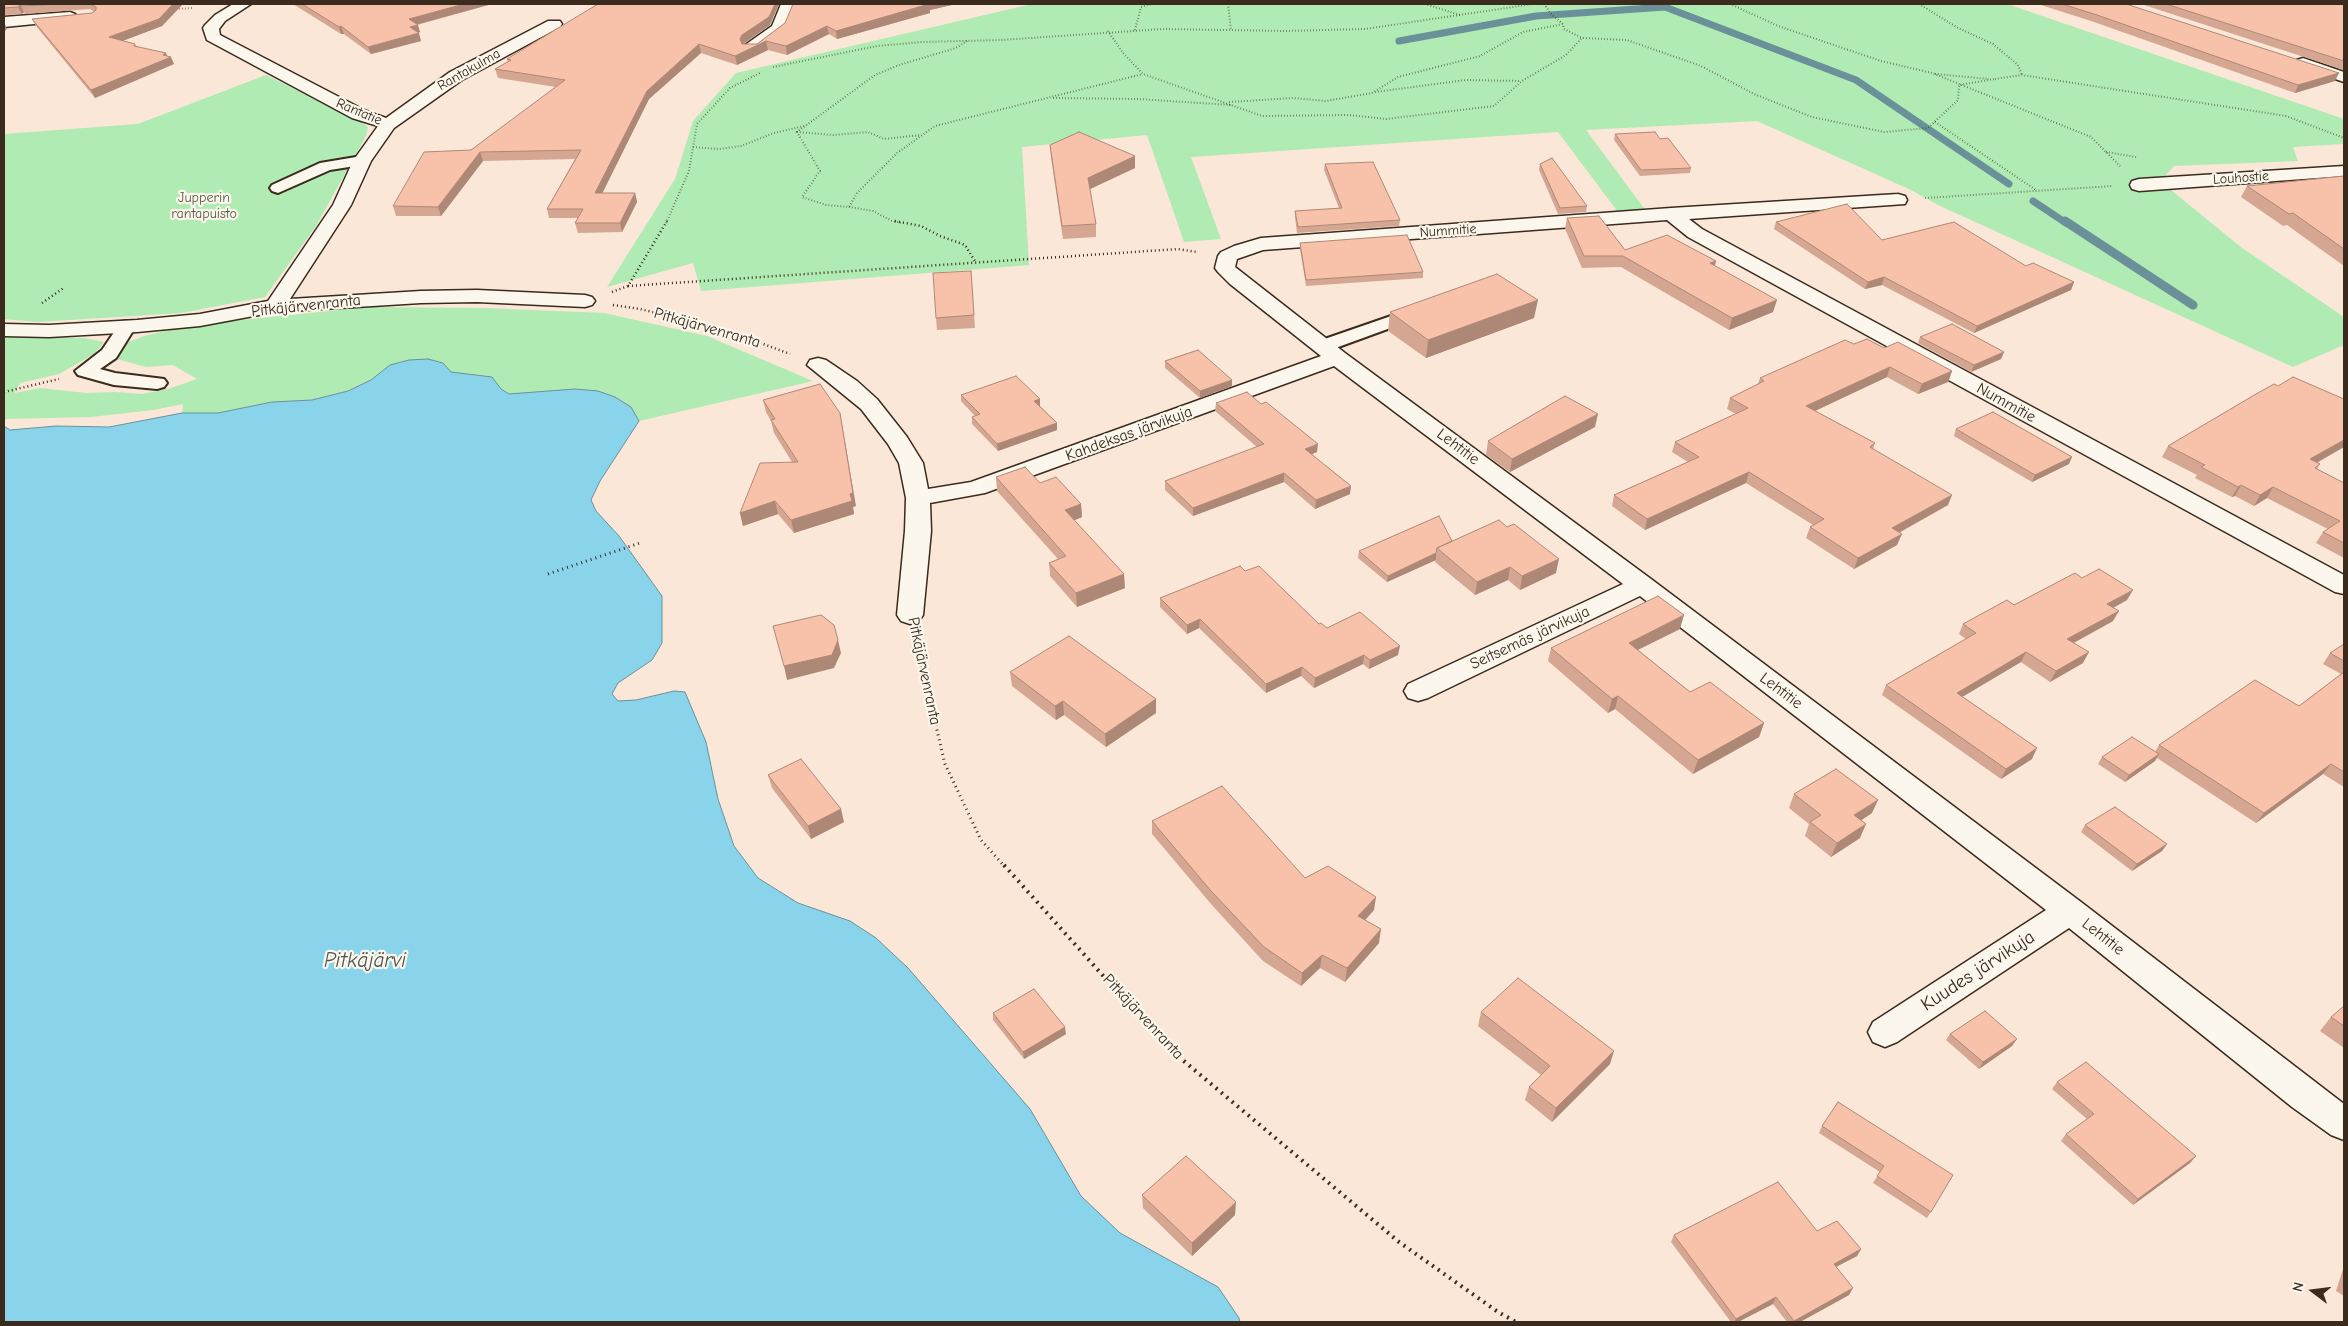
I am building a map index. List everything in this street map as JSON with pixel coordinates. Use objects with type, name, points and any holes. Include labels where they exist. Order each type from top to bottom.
[{"type":"street","name":"Rantatie","points":[[241,4],[220,18],[211,28],[213,37],[358,114],[388,124],[362,161],[342,204],[275,306]]},
{"type":"street","points":[[751,48],[779,28],[788,4]]},
{"type":"street","points":[[4,22],[80,16]]},
{"type":"street","name":"Rantakulma","points":[[388,124],[456,76],[554,24]]},
{"type":"street","points":[[2290,59],[2344,77]]},
{"type":"street","name":"Louhostie","points":[[2139,185],[2344,170]]},
{"type":"street","name":"Nummitie","points":[[1228,256],[1261,244],[1670,214],[1898,200]]},
{"type":"street","name":"Nummitie","points":[[1670,214],[1695,233],[2344,586]]},
{"type":"street","name":"Lehtitie","points":[[1228,256],[1225,268],[1237,280],[2070,911],[2305,1096],[2344,1124]]},
{"type":"street","name":"Pitkäjärvenranta","points":[[4,330],[49,331],[128,326],[200,320],[275,306],[421,297],[477,296],[586,301]]},
{"type":"street","name":"Kahdeksas järvikuja","points":[[918,498],[976,488],[1330,352]]},
{"type":"street","name":"Pitkäjärvenranta","points":[[818,365],[849,386],[869,404],[895,436],[911,463],[918,498],[918,531],[910,615]]},
{"type":"street","name":"Seitsemäs järvikuja","points":[[1418,691],[1642,585]]},
{"type":"street","name":"Kuudes järvikuja","points":[[1885,1032],[2070,911]]},
{"type":"lane","points":[[278,188],[326,166],[362,161]]},
{"type":"lane","points":[[1330,352],[1433,306]]},
{"type":"lane","points":[[128,326],[109,354],[85,371],[114,380],[157,382]]},
{"type":"path","points":[[167,10],[241,4]]},
{"type":"path","points":[[1135,30],[1141,7],[1152,4]]},
{"type":"path","points":[[1228,4],[1231,30]]},
{"type":"path","points":[[1426,4],[1461,16]]},
{"type":"path","points":[[769,68],[877,46],[968,40],[1001,40],[1135,30],[1365,29],[1533,4]]},
{"type":"path","points":[[1544,4],[1552,15],[1563,24],[1564,29],[1582,38],[1627,40],[1661,51],[1701,66],[1754,94],[1812,118],[1884,132],[1928,128],[1958,100],[1959,85]]},
{"type":"path","points":[[1730,4],[1778,26],[1881,61],[1932,73],[1995,79]]},
{"type":"path","points":[[1919,4],[1958,28],[1993,44],[2018,65],[2022,75]]},
{"type":"path","points":[[1372,93],[1398,77],[1480,56],[1523,32],[1563,24]]},
{"type":"path","points":[[1108,32],[1123,53],[1143,74],[1262,116],[1349,115],[1386,119],[1494,106],[1522,81],[1566,55],[1582,38]]},
{"type":"path","points":[[797,132],[875,75],[956,48],[968,40]]},
{"type":"path","points":[[628,286],[665,226],[689,172],[697,124],[730,88],[762,72]]},
{"type":"path","points":[[1932,73],[2091,137],[2139,185]]},
{"type":"path","points":[[849,207],[856,193],[898,153],[935,126],[1143,74]]},
{"type":"path","points":[[1959,85],[2022,75],[2286,116],[2344,138]]},
{"type":"path","points":[[1226,102],[1292,98],[1326,102],[1372,93],[1466,80],[1522,81]]},
{"type":"path","points":[[1047,98],[1138,99],[1236,106]]},
{"type":"path","points":[[1935,122],[2036,190]]},
{"type":"path","points":[[693,147],[720,150],[741,146],[774,133],[807,125]]},
{"type":"path","points":[[797,132],[833,135],[868,132],[884,139],[922,135]]},
{"type":"path","points":[[797,132],[820,170],[802,197],[826,206],[873,211],[892,221],[921,226],[940,236],[965,245],[976,263]]},
{"type":"path","points":[[1898,200],[2139,185]]},
{"type":"path","points":[[586,301],[628,286],[1178,249],[1228,256]]},
{"type":"path","name":"Pitkäjärvenranta","points":[[586,301],[640,310],[726,330],[818,365]]},
{"type":"path","points":[[548,574],[640,543]]},
{"type":"path","name":"Pitkäjärvenranta","points":[[910,615],[945,764],[981,840],[1166,1046],[1399,1242],[1498,1312],[1516,1322]]},
{"type":"green space","points":[[1032,4],[2007,4],[2344,119],[2344,144],[2293,147],[2298,161],[2174,166],[2162,179],[2166,186],[2242,248],[2344,317],[2344,345],[2293,367],[1938,205],[1911,190],[1757,121],[1586,130],[1646,211],[1618,212],[1558,132],[1191,157],[1221,239],[1184,242],[1147,135],[1022,147],[1029,265],[701,291],[693,263],[607,287],[675,179],[693,121],[736,73]]},
{"type":"green space","name":"Jupperin rantapuisto","points":[[266,75],[360,121],[368,127],[366,136],[316,226],[265,297],[181,313],[37,322],[4,319],[4,134],[138,124]]},
{"type":"green space","points":[[370,307],[484,308],[604,313],[707,336],[813,381],[639,421],[631,407],[535,393],[509,394],[501,389],[492,377],[451,372],[443,363],[428,359],[409,360],[390,365],[371,380],[348,391],[312,400],[272,402],[218,413],[182,413],[183,404],[153,410],[91,417],[4,419],[4,336],[84,338],[104,342],[94,354],[59,374],[20,383],[14,393],[40,388],[86,393],[115,392],[142,394],[168,389],[197,379],[173,365],[146,367],[117,359],[121,345],[144,336],[173,329],[230,321]]},
{"type":"water","name":"Pitkäjärvi","points":[[428,359],[443,363],[451,372],[492,377],[501,389],[509,394],[575,389],[598,391],[615,397],[631,407],[639,421],[600,481],[591,500],[596,511],[619,536],[662,596],[662,643],[652,660],[618,683],[612,694],[618,701],[636,700],[674,691],[685,692],[706,742],[718,799],[734,846],[758,878],[798,903],[850,921],[876,938],[908,968],[1030,1109],[1081,1196],[1120,1233],[1218,1287],[1240,1322],[4,1322],[4,426],[10,430],[56,426],[109,427],[182,413],[218,413],[272,402],[312,400],[348,391],[371,380],[390,365],[409,360]]},
{"type":"building","points":[[4,4],[20,4],[18,7],[4,8]]},
{"type":"building","points":[[20,4],[59,4],[22,6]]},
{"type":"building","points":[[90,4],[173,4],[159,19],[109,37],[135,44],[134,46],[166,53],[163,55],[171,57],[91,90],[32,19],[92,13],[96,10],[96,7]]},
{"type":"building","points":[[302,4],[464,4],[409,19],[418,25],[410,27],[419,33],[368,47],[341,26],[339,27]]},
{"type":"building","points":[[598,4],[775,4],[769,17],[742,35],[740,39],[742,44],[757,44],[785,23],[793,4],[929,4],[836,31],[827,26],[786,46],[766,41],[735,56],[699,44],[647,91],[595,193],[635,193],[620,223],[575,223],[583,209],[547,209],[581,150],[480,152],[438,207],[393,206],[424,152],[471,150],[565,80],[495,69],[511,60],[507,59]]},
{"type":"building","points":[[2062,4],[2126,4],[2339,73],[2298,85]]},
{"type":"building","points":[[2166,4],[2344,4],[2344,61]]},
{"type":"building","points":[[1079,132],[1135,156],[1088,178],[1096,224],[1062,226],[1050,145]]},
{"type":"building","points":[[1655,132],[1660,139],[1668,138],[1691,168],[1641,170],[1615,134]]},
{"type":"building","points":[[1552,158],[1587,206],[1560,208],[1540,164]]},
{"type":"building","points":[[1373,162],[1400,220],[1298,227],[1295,211],[1342,208],[1325,164]]},
{"type":"building","points":[[2344,176],[2344,249],[2293,213],[2289,214],[2247,186]]},
{"type":"building","points":[[1847,204],[1882,240],[1954,222],[2026,266],[2033,263],[2074,282],[1977,326],[1884,277],[1868,282],[1776,222]]},
{"type":"building","points":[[1599,216],[1625,250],[1667,235],[1716,261],[1710,263],[1777,300],[1732,318],[1623,256],[1584,256],[1567,218]]},
{"type":"building","points":[[1407,235],[1423,272],[1306,280],[1300,243]]},
{"type":"building","points":[[971,271],[974,315],[936,318],[933,273]]},
{"type":"building","points":[[1497,274],[1538,300],[1428,340],[1390,312]]},
{"type":"building","points":[[1952,324],[2004,352],[1974,365],[1920,337]]},
{"type":"building","points":[[1867,339],[1884,348],[1898,342],[1952,371],[1922,384],[1890,367],[1806,406],[1875,443],[1870,447],[1952,495],[1892,528],[1902,534],[1858,558],[1810,527],[1824,519],[1749,472],[1647,519],[1614,495],[1699,457],[1675,442],[1748,408],[1730,398],[1764,381],[1760,378],[1845,340],[1854,344]]},
{"type":"building","points":[[1198,350],[1232,380],[1200,391],[1165,361]]},
{"type":"building","points":[[1016,376],[1040,399],[1034,401],[1057,423],[997,444],[972,417],[980,414],[961,395]]},
{"type":"building","points":[[2293,377],[2344,399],[2344,440],[2310,459],[2320,464],[2315,468],[2344,483],[2344,543],[2323,532],[2340,521],[2273,487],[2260,495],[2241,485],[2238,487],[2201,467],[2205,465],[2168,446],[2274,384],[2278,386]]},
{"type":"building","points":[[820,384],[840,413],[853,493],[850,494],[852,501],[791,520],[775,501],[740,513],[760,463],[798,462],[771,420],[775,419],[763,400]]},
{"type":"building","points":[[1247,392],[1261,404],[1266,402],[1318,444],[1305,449],[1351,486],[1316,500],[1284,473],[1193,508],[1165,481],[1264,444],[1216,403]]},
{"type":"building","points":[[1565,396],[1598,414],[1512,459],[1488,441]]},
{"type":"building","points":[[1993,412],[2072,457],[2035,475],[1956,429]]},
{"type":"building","points":[[1025,467],[1040,483],[1056,477],[1081,504],[1065,510],[1124,574],[1076,593],[1049,563],[1066,556],[996,477]]},
{"type":"building","points":[[1439,516],[1452,541],[1437,548],[1436,553],[1388,576],[1359,551]]},
{"type":"building","points":[[1499,520],[1507,527],[1514,524],[1559,559],[1522,576],[1510,567],[1477,582],[1437,548]]},
{"type":"building","points":[[1240,566],[1245,571],[1259,566],[1319,624],[1321,623],[1327,628],[1360,612],[1400,646],[1370,660],[1364,655],[1315,678],[1302,667],[1266,684],[1200,619],[1187,625],[1160,598]]},
{"type":"building","points":[[2099,569],[2133,590],[2107,604],[2119,611],[2067,639],[2089,652],[2056,671],[2026,652],[1957,693],[2037,748],[2006,769],[1886,685],[1976,633],[1963,624],[2007,600],[2014,605],[2075,573],[2082,578]]},
{"type":"building","points":[[1658,596],[1684,615],[1629,643],[1690,692],[1710,682],[1764,723],[1698,760],[1618,696],[1612,699],[1551,648]]},
{"type":"building","points":[[821,615],[834,625],[838,640],[832,655],[784,666],[773,626]]},
{"type":"building","points":[[1069,636],[1156,699],[1105,734],[1063,701],[1055,706],[1010,672]]},
{"type":"building","points":[[2344,644],[2344,661],[2330,653]]},
{"type":"building","points":[[2344,672],[2344,772],[2331,764],[2264,813],[2159,745],[2255,680],[2299,706]]},
{"type":"building","points":[[2132,737],[2159,754],[2129,775],[2102,757]]},
{"type":"building","points":[[801,759],[841,809],[808,826],[768,775]]},
{"type":"building","points":[[1836,769],[1878,800],[1854,815],[1866,824],[1837,843],[1810,822],[1821,815],[1794,794]]},
{"type":"building","points":[[1222,786],[1305,878],[1328,866],[1376,897],[1358,916],[1381,929],[1347,968],[1322,955],[1302,973],[1264,947],[1211,891],[1152,821]]},
{"type":"building","points":[[2115,807],[2167,844],[2137,864],[2085,825]]},
{"type":"building","points":[[1518,978],[1614,1051],[1556,1108],[1529,1087],[1550,1066],[1481,1012]]},
{"type":"building","points":[[1034,989],[1065,1027],[1023,1052],[993,1013]]},
{"type":"building","points":[[2344,1006],[2344,1026],[2331,1017]]},
{"type":"building","points":[[1985,1011],[2017,1039],[1983,1062],[1950,1034]]},
{"type":"building","points":[[2086,1062],[2196,1156],[2138,1199],[2066,1134],[2094,1114],[2057,1082]]},
{"type":"building","points":[[1838,1102],[1953,1175],[1931,1212],[1877,1176],[1884,1166],[1822,1126]]},
{"type":"building","points":[[1186,1156],[1236,1202],[1192,1243],[1142,1195]]},
{"type":"building","points":[[1778,1182],[1817,1231],[1837,1221],[1861,1249],[1834,1264],[1853,1288],[1794,1321],[1776,1297],[1736,1319],[1674,1235]]},
{"type":"waterway","points":[[1399,41],[1536,16],[1665,7],[1856,80],[2009,184]]},
{"type":"waterway","points":[[2033,201],[2066,223]]},
{"type":"waterway","points":[[2065,221],[2193,305]]}]
